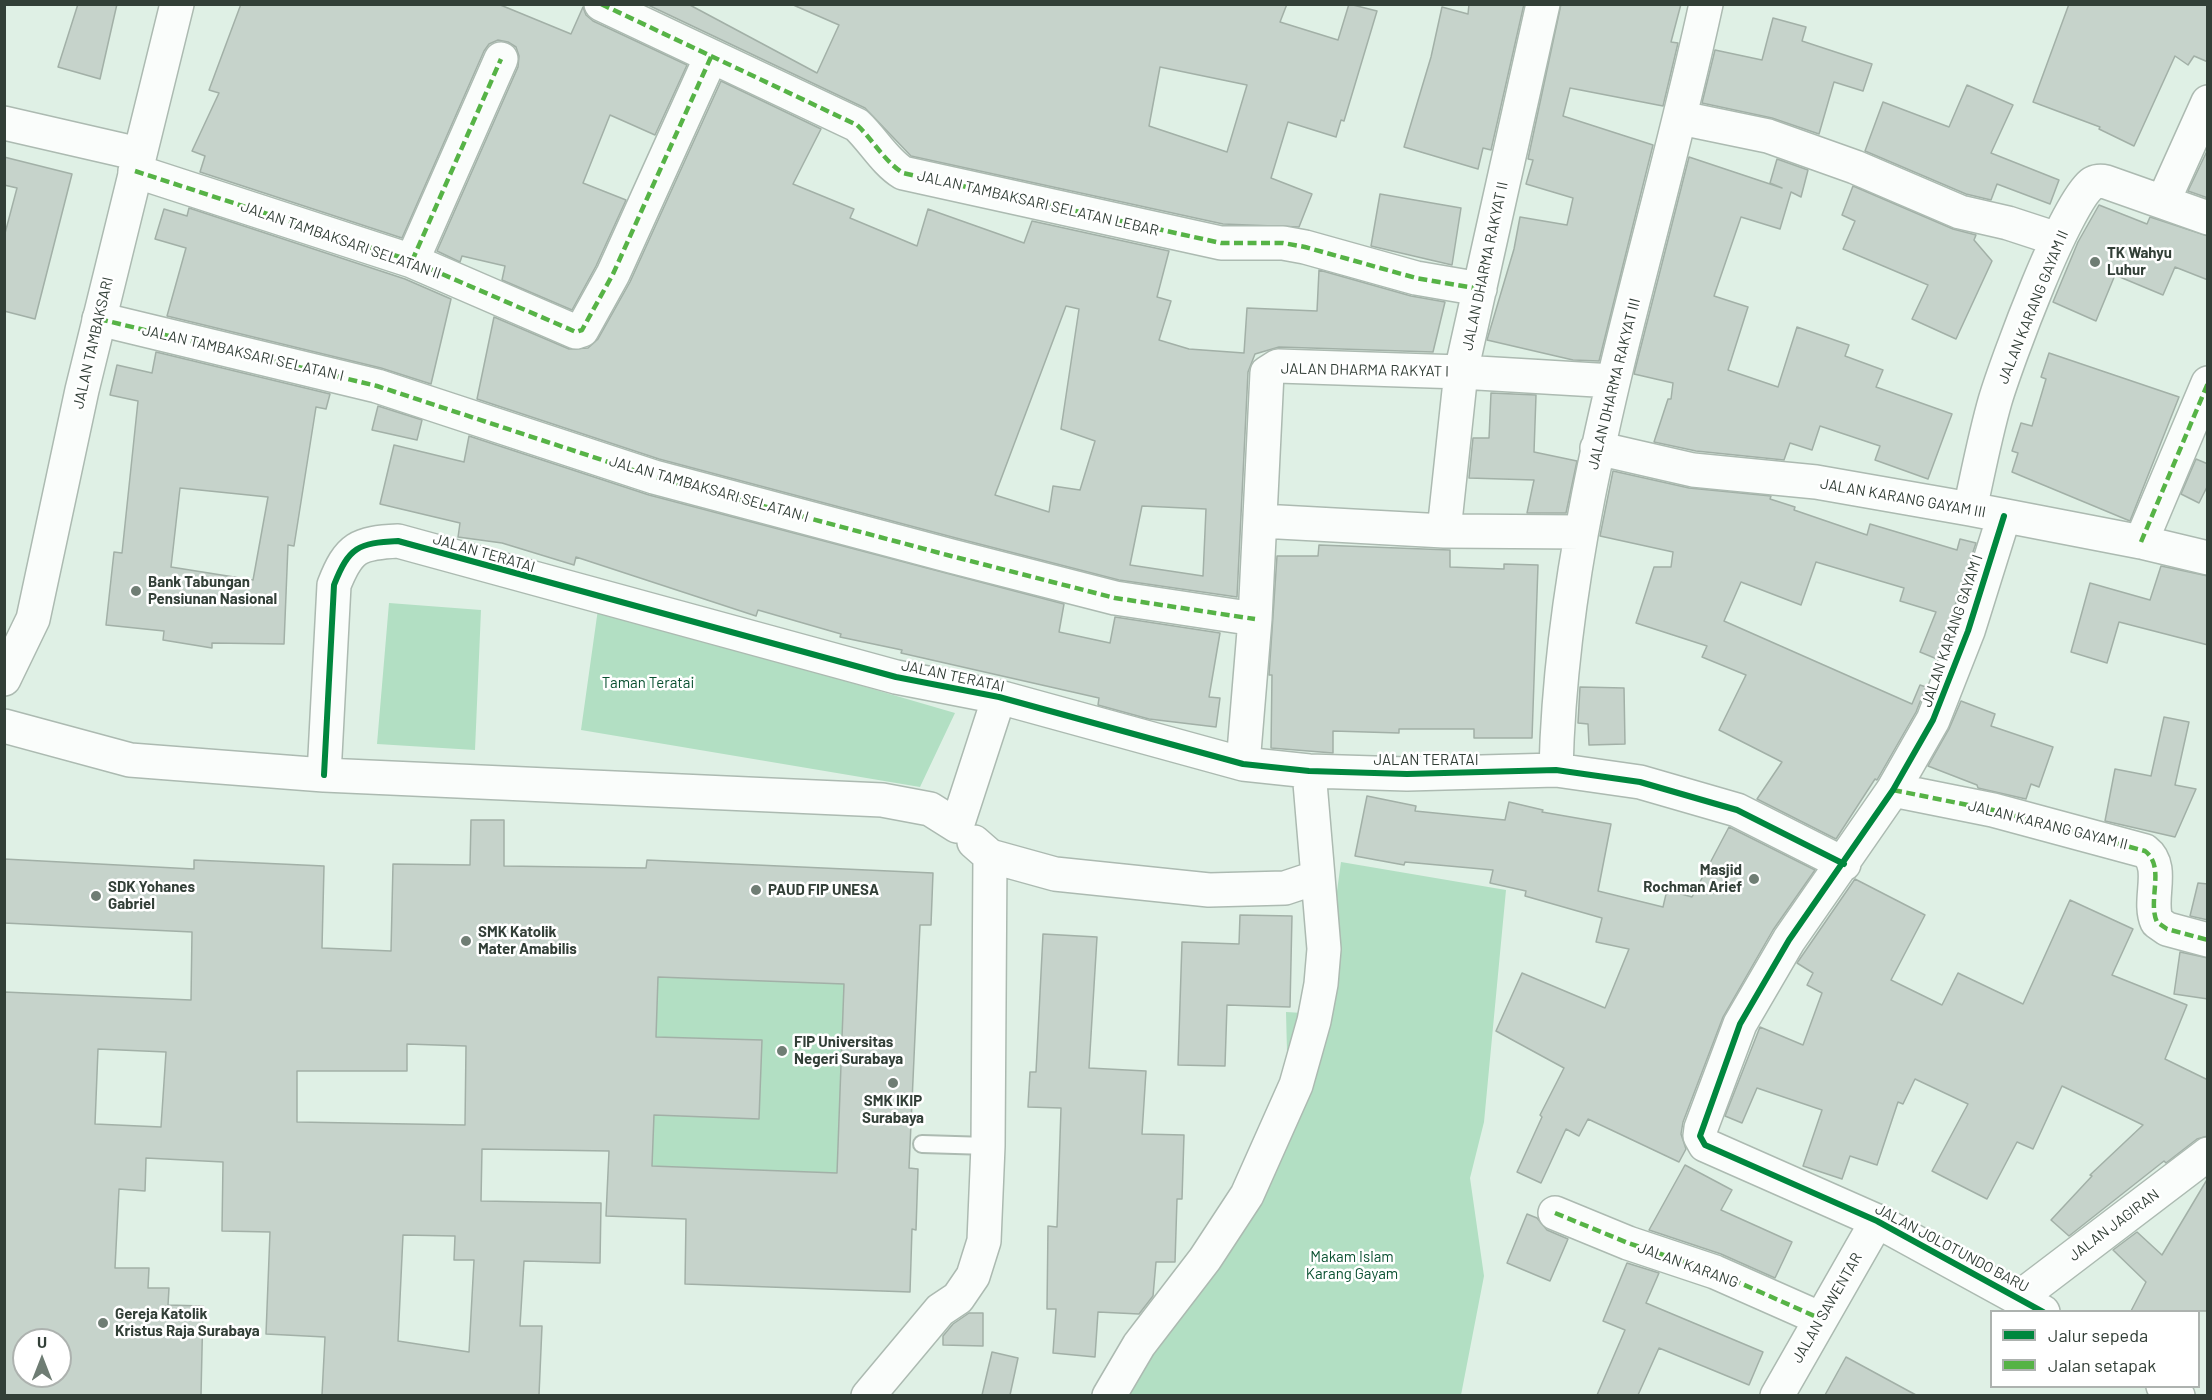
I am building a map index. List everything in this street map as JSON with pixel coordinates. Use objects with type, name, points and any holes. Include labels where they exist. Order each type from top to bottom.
[{"type":"street","name":"JALAN TAMBAKSARI","points":[[4,679],[33,618],[99,319],[177,4]]},
{"type":"street","name":"JALAN TAMBAKSARI SELATAN LEBAR","points":[[602,4],[857,125],[870,137],[891,165],[903,173],[1221,243],[1283,243],[1305,247],[1416,278],[1480,289]]},
{"type":"street","name":"JALAN DHARMA RAKYAT II","points":[[1444,531],[1461,372],[1543,4]]},
{"type":"street","name":"JALAN DHARMA RAKYAT III","points":[[1556,770],[1569,605],[1597,448],[1681,118],[1706,4]]},
{"type":"street","name":"JALAN TAMBAKSARI SELATAN II","points":[[4,123],[137,163],[412,261],[576,332],[582,330],[613,274],[711,57]]},
{"type":"street","points":[[412,261],[501,59]]},
{"type":"street","points":[[2163,201],[2208,102]]},
{"type":"street","points":[[1681,118],[1768,136],[1855,167],[1960,212],[2008,223],[2057,239]]},
{"type":"street","name":"JALAN KARANG GAYAM II","points":[[1970,509],[1995,402],[2018,334],[2057,239],[2088,188],[2099,181],[2117,184],[2208,218]]},
{"type":"street","name":"JALAN TAMBAKSARI SELATAN I","points":[[99,319],[377,386],[654,477],[951,556],[1115,598],[1255,619]]},
{"type":"street","name":"JALAN DHARMA RAKYAT I","points":[[1243,764],[1261,521],[1266,377],[1271,368],[1461,372],[1613,381]]},
{"type":"street","points":[[2141,542],[2208,383]]},
{"type":"street","name":"JALAN KARANG GAYAM III","points":[[1597,448],[1693,470],[1815,482],[1970,509],[2141,542],[2208,558]]},
{"type":"street","name":"JALAN KARANG GAYAM I","points":[[1717,1150],[1701,1141],[1701,1128],[1740,1024],[1789,940],[1844,864],[1893,790],[1933,720],[1954,670],[2004,516]]},
{"type":"street","points":[[1261,521],[1444,531],[1581,532]]},
{"type":"street","name":"JALAN TERATAI","points":[[324,775],[334,585],[343,562],[354,549],[370,542],[398,541],[896,677],[999,697],[1243,764],[1309,771],[1407,774],[1556,770],[1640,782],[1737,810],[1844,864]]},
{"type":"street","name":"JALAN TERATAI","points":[[957,826],[999,697]]},
{"type":"street","points":[[4,726],[130,760],[324,775],[882,800],[930,809],[957,826],[990,856],[1055,874],[1209,890],[1285,888],[1318,877]]},
{"type":"street","points":[[1109,1395],[1139,1345],[1205,1259],[1247,1196],[1296,1085],[1314,1021],[1324,950],[1309,771]]},
{"type":"street","name":"JALAN KARANG GAYAM II","points":[[1893,790],[1993,810],[2145,851],[2151,856],[2155,866],[2154,910],[2157,922],[2168,929],[2208,940]]},
{"type":"street","points":[[868,1395],[940,1310],[958,1298],[973,1276],[984,1241],[988,1146],[990,856]]},
{"type":"street","name":"JALAN JOLOTUNDO BARU","points":[[1717,1150],[1877,1221],[2032,1304]]},
{"type":"street","name":"JALAN JAGIRAN","points":[[2032,1304],[2208,1154]]},
{"type":"street","name":"JALAN KARANG","points":[[1555,1213],[1628,1243],[1715,1272],[1819,1318]]},
{"type":"street","name":"JALAN SAWENTAR","points":[[1777,1395],[1819,1318],[1877,1221]]},
{"type":"lane","points":[[922,1144],[988,1146]]},
{"type":"green space","points":[[389,603],[481,610],[475,750],[377,744]]},
{"type":"green space","name":"Taman Teratai","points":[[598,609],[955,713],[920,787],[581,730]]},
{"type":"green space","name":"Makam Islam Karang Gayam","points":[[1341,862],[1506,890],[1484,1122],[1470,1178],[1484,1276],[1461,1395],[1112,1396],[1289,1132],[1286,1012],[1320,1014]]},
{"type":"green space","points":[[658,977],[844,984],[837,1173],[652,1166],[654,1115],[761,1040],[656,1037]]},
{"type":"building","points":[[78,4],[117,4],[100,79],[58,67]]},
{"type":"building","points":[[241,4],[498,4],[571,34],[583,7],[586,15],[593,21],[687,65],[655,135],[610,115],[583,183],[626,200],[596,266],[572,310],[502,280],[505,266],[462,256],[460,262],[437,251],[518,67],[519,56],[516,47],[498,40],[489,44],[484,51],[402,238],[200,172],[205,156],[192,151],[219,93],[209,90]]},
{"type":"building","points":[[646,4],[688,4],[817,73],[839,25],[791,4],[1287,4],[1280,22],[1338,40],[1349,4],[1377,11],[1344,121],[1341,120],[1336,137],[1288,122],[1271,178],[1312,194],[1299,227],[1223,224],[911,156],[865,108]],"holes":[[[1160,67],[1247,85],[1227,152],[1149,126]]]},
{"type":"building","points":[[1469,4],[1524,4],[1491,150],[1483,148],[1478,169],[1404,147],[1431,57],[1442,7],[1468,14]]},
{"type":"building","points":[[1561,4],[1681,4],[1671,42],[1678,43],[1663,106],[1570,88],[1563,116],[1653,145],[1599,361],[1573,360],[1487,340],[1514,249],[1520,217],[1567,225],[1573,198],[1526,184],[1533,160],[1528,159]]},
{"type":"building","points":[[2069,4],[2208,4],[2208,62],[2194,56],[2188,65],[2175,56],[2134,146],[2099,129],[2100,127],[2033,102]]},
{"type":"building","points":[[1773,18],[1806,27],[1802,41],[1872,64],[1863,91],[1834,82],[1819,134],[1772,118],[1702,103],[1715,50],[1762,60]]},
{"type":"building","points":[[721,81],[821,129],[793,184],[854,209],[850,218],[917,246],[928,209],[1024,243],[1032,221],[1169,251],[1157,297],[1171,301],[1159,340],[1189,349],[1244,353],[1247,308],[1317,311],[1319,270],[1411,296],[1445,302],[1433,352],[1279,347],[1255,354],[1248,372],[1237,597],[1119,580],[956,538],[659,459],[477,399],[494,317],[569,349],[588,348],[598,339],[630,282]],"holes":[[[1066,306],[1079,309],[1061,429],[1095,441],[1080,490],[1053,486],[1049,512],[995,495]],[[1142,506],[1206,509],[1203,576],[1130,565]]]},
{"type":"building","points":[[1967,85],[2013,105],[1991,153],[2059,180],[2050,204],[1997,184],[1991,200],[1966,194],[1865,151],[1883,102],[1949,127]]},
{"type":"building","points":[[2208,149],[2208,198],[2188,191]]},
{"type":"building","points":[[4,157],[72,174],[35,319],[4,311],[4,237],[17,188],[4,185]]},
{"type":"building","points":[[1689,157],[1782,188],[1770,183],[1777,159],[1808,170],[1801,197],[1791,192],[1780,229],[1741,217],[1714,296],[1748,307],[1728,370],[1778,387],[1797,327],[1849,345],[1845,356],[1883,370],[1876,387],[1952,414],[1928,479],[1875,460],[1880,446],[1820,426],[1812,450],[1790,443],[1784,460],[1696,451],[1654,442],[1668,399],[1671,399],[1673,383],[1634,374]]},
{"type":"building","points":[[1853,186],[1953,229],[1976,235],[1974,240],[1992,261],[1956,339],[1912,319],[1928,285],[1843,249],[1855,221],[1842,215]]},
{"type":"building","points":[[1380,194],[1461,208],[1452,265],[1371,246]]},
{"type":"building","points":[[2099,205],[2147,224],[2150,217],[2208,236],[2208,280],[2175,267],[2163,295],[2115,275],[2096,321],[2053,302],[2078,242]]},
{"type":"building","points":[[189,208],[405,279],[451,299],[431,384],[381,368],[167,316],[186,248],[155,239],[164,209],[187,216]]},
{"type":"building","points":[[156,352],[330,394],[326,409],[316,407],[294,546],[288,545],[284,644],[212,643],[212,648],[163,640],[164,631],[106,625],[114,552],[122,553],[138,401],[110,395],[117,365],[152,373]],"holes":[[[180,488],[268,497],[253,580],[171,567]]]},
{"type":"building","points":[[2049,353],[2179,397],[2130,521],[2012,472],[2018,453],[2012,451],[2021,423],[2032,426],[2046,379],[2041,377]]},
{"type":"building","points":[[1491,393],[1536,395],[1534,452],[1577,461],[1566,513],[1527,513],[1534,480],[1469,478],[1473,438],[1489,438]]},
{"type":"building","points":[[378,406],[422,420],[417,440],[372,430]]},
{"type":"building","points":[[469,436],[649,495],[1064,604],[1059,632],[1110,643],[1115,617],[1220,633],[1209,697],[1220,698],[1216,727],[1149,719],[1098,705],[1099,698],[901,653],[902,650],[840,637],[841,634],[758,610],[756,616],[576,557],[574,565],[502,543],[458,537],[460,523],[380,504],[394,445],[464,462]]},
{"type":"building","points":[[2196,459],[2208,464],[2208,485],[2199,503],[2181,494]]},
{"type":"building","points":[[1613,471],[1689,488],[1771,496],[1770,499],[1795,507],[1794,510],[1867,535],[1870,524],[1957,550],[1960,539],[1976,543],[1937,659],[1920,652],[1936,612],[1900,601],[1904,588],[1816,562],[1801,605],[1741,582],[1724,621],[1912,704],[1920,685],[1926,687],[1916,712],[1877,780],[1875,779],[1836,839],[1757,799],[1782,762],[1719,730],[1746,675],[1702,657],[1707,646],[1636,623],[1654,567],[1671,567],[1673,552],[1600,536]]},
{"type":"building","points":[[1319,545],[1450,550],[1450,567],[1504,569],[1504,564],[1538,565],[1532,738],[1474,738],[1474,729],[1399,729],[1399,733],[1333,731],[1333,753],[1271,748],[1272,675],[1269,675],[1277,556],[1318,556]]},
{"type":"building","points":[[2161,566],[2208,576],[2208,645],[2119,622],[2107,663],[2071,652],[2090,583],[2150,600]]},
{"type":"building","points":[[1580,687],[1624,688],[1625,744],[1589,745],[1588,724],[1578,723]]},
{"type":"building","points":[[1961,701],[1995,714],[1991,726],[2053,747],[2039,787],[2031,784],[2026,799],[1978,788],[1977,785],[1928,766],[1949,729]]},
{"type":"building","points":[[2164,717],[2189,722],[2175,785],[2196,789],[2175,837],[2105,821],[2115,769],[2151,776]]},
{"type":"building","points":[[1367,796],[1416,806],[1415,811],[1505,820],[1509,802],[1543,810],[1542,812],[1611,824],[1598,891],[1663,907],[1667,890],[1692,897],[1729,827],[1815,870],[1773,930],[1723,1017],[1683,1122],[1681,1134],[1686,1149],[1679,1162],[1588,1119],[1579,1136],[1566,1129],[1541,1183],[1517,1172],[1542,1117],[1540,1115],[1564,1068],[1496,1031],[1522,973],[1605,1008],[1629,949],[1596,942],[1602,918],[1525,896],[1526,891],[1490,883],[1493,870],[1405,862],[1404,865],[1355,856]]},
{"type":"building","points":[[471,820],[504,820],[504,866],[646,868],[647,860],[933,873],[931,925],[920,925],[909,1168],[918,1169],[916,1230],[912,1229],[910,1292],[685,1284],[686,1219],[606,1216],[609,1151],[482,1149],[481,1201],[601,1203],[600,1263],[524,1261],[520,1326],[542,1326],[539,1395],[322,1395],[325,1337],[266,1334],[270,1232],[222,1231],[223,1162],[146,1158],[145,1191],[119,1189],[115,1268],[149,1268],[148,1288],[169,1288],[168,1305],[203,1306],[201,1395],[4,1395],[4,992],[191,1000],[192,932],[4,923],[4,859],[194,869],[194,860],[324,866],[322,948],[391,951],[393,864],[470,865]],"holes":[[[658,977],[844,984],[837,1173],[652,1166],[654,1115],[759,1119],[762,1040],[656,1037]],[[407,1044],[466,1046],[465,1125],[297,1122],[297,1071],[407,1071]],[[98,1049],[166,1052],[161,1127],[95,1124]],[[403,1235],[455,1236],[454,1260],[474,1260],[469,1352],[398,1341]]]},
{"type":"building","points":[[1855,879],[1925,915],[1891,980],[1942,1005],[1958,973],[2023,1004],[2070,900],[2133,929],[2112,975],[2187,1005],[2165,1059],[2208,1080],[2208,1136],[2197,1139],[2166,1163],[2164,1161],[2069,1236],[2051,1220],[2092,1176],[2090,1175],[2143,1125],[2062,1086],[2033,1149],[2017,1142],[1987,1199],[1932,1171],[1968,1104],[1915,1079],[1903,1104],[1898,1102],[1877,1165],[1850,1156],[1842,1179],[1803,1166],[1822,1110],[1757,1088],[1742,1123],[1725,1116],[1760,1027],[1803,1045],[1822,993],[1807,985],[1813,973],[1797,963]]},
{"type":"building","points":[[2198,883],[2208,884],[2208,920],[2190,916]]},
{"type":"building","points":[[1240,915],[1292,916],[1290,1007],[1227,1005],[1225,1066],[1178,1065],[1182,942],[1239,944]]},
{"type":"building","points":[[1043,934],[1097,937],[1089,1068],[1146,1071],[1142,1134],[1184,1135],[1182,1199],[1177,1199],[1175,1262],[1156,1262],[1153,1296],[1139,1314],[1098,1312],[1095,1357],[1053,1353],[1056,1309],[1047,1309],[1048,1226],[1057,1227],[1061,1108],[1028,1107],[1030,1072],[1036,1072]]},
{"type":"building","points":[[2180,952],[2208,958],[2208,999],[2174,994]]},
{"type":"building","points":[[1685,1165],[1732,1190],[1721,1210],[1792,1242],[1775,1278],[1721,1254],[1649,1230]]},
{"type":"building","points":[[2208,1178],[2208,1311],[2132,1310],[2146,1282],[2113,1250],[2137,1232],[2162,1255]]},
{"type":"building","points":[[1527,1214],[1537,1218],[1547,1230],[1568,1239],[1550,1281],[1507,1263]]},
{"type":"building","points":[[1627,1263],[1659,1273],[1646,1303],[1763,1352],[1749,1385],[1659,1348],[1638,1395],[1597,1395],[1625,1330],[1603,1321]]},
{"type":"building","points":[[969,1313],[983,1313],[983,1346],[943,1345],[943,1336],[953,1324]]},
{"type":"building","points":[[992,1352],[1018,1358],[1010,1395],[982,1395]]},
{"type":"building","points":[[1846,1357],[1916,1395],[1825,1395]]},
{"type":"marked path","points":[[601,4],[857,125],[890,163],[903,173],[1221,243],[1283,243],[1305,247],[1416,278],[1480,289]]},
{"type":"marked path","points":[[135,171],[412,261],[576,332],[582,330],[613,274],[711,57]]},
{"type":"marked path","points":[[412,261],[501,59]]},
{"type":"marked path","points":[[99,319],[377,386],[654,477],[951,556],[1115,598],[1255,619]]},
{"type":"marked path","points":[[2141,542],[2208,383]]},
{"type":"marked path","points":[[1893,790],[1993,810],[2145,851],[2154,866],[2154,913],[2157,922],[2167,929],[2208,940]]},
{"type":"marked path","points":[[1555,1213],[1628,1243],[1715,1272],[1819,1318]]},
{"type":"cycle path","points":[[2004,516],[1968,631],[1933,720],[1893,790],[1789,940],[1740,1024],[1700,1136],[1705,1145],[1877,1221],[2039,1310]]},
{"type":"cycle path","points":[[324,775],[334,585],[345,562],[357,550],[373,543],[398,541],[896,677],[999,697],[1243,764],[1309,771],[1407,774],[1556,770],[1640,782],[1737,810],[1844,864]]},
{"type":"place","name":"TK Wahyu Luhur","points":[[2095,262]]},
{"type":"place","name":"Bank Tabungan Pensiunan Nasional","points":[[136,591]]},
{"type":"place","name":"Masjid Rochman Arief","points":[[1754,879]]},
{"type":"place","name":"PAUD FIP UNESA","points":[[756,890]]},
{"type":"place","name":"SDK Yohanes Gabriel","points":[[96,896]]},
{"type":"place","name":"SMK Katolik Mater Amabilis","points":[[466,941]]},
{"type":"place","name":"FIP Universitas Negeri Surabaya","points":[[782,1051]]},
{"type":"place","name":"SMK IKIP Surabaya","points":[[893,1083]]},
{"type":"place","name":"Gereja Katolik Kristus Raja Surabaya","points":[[103,1323]]}]
